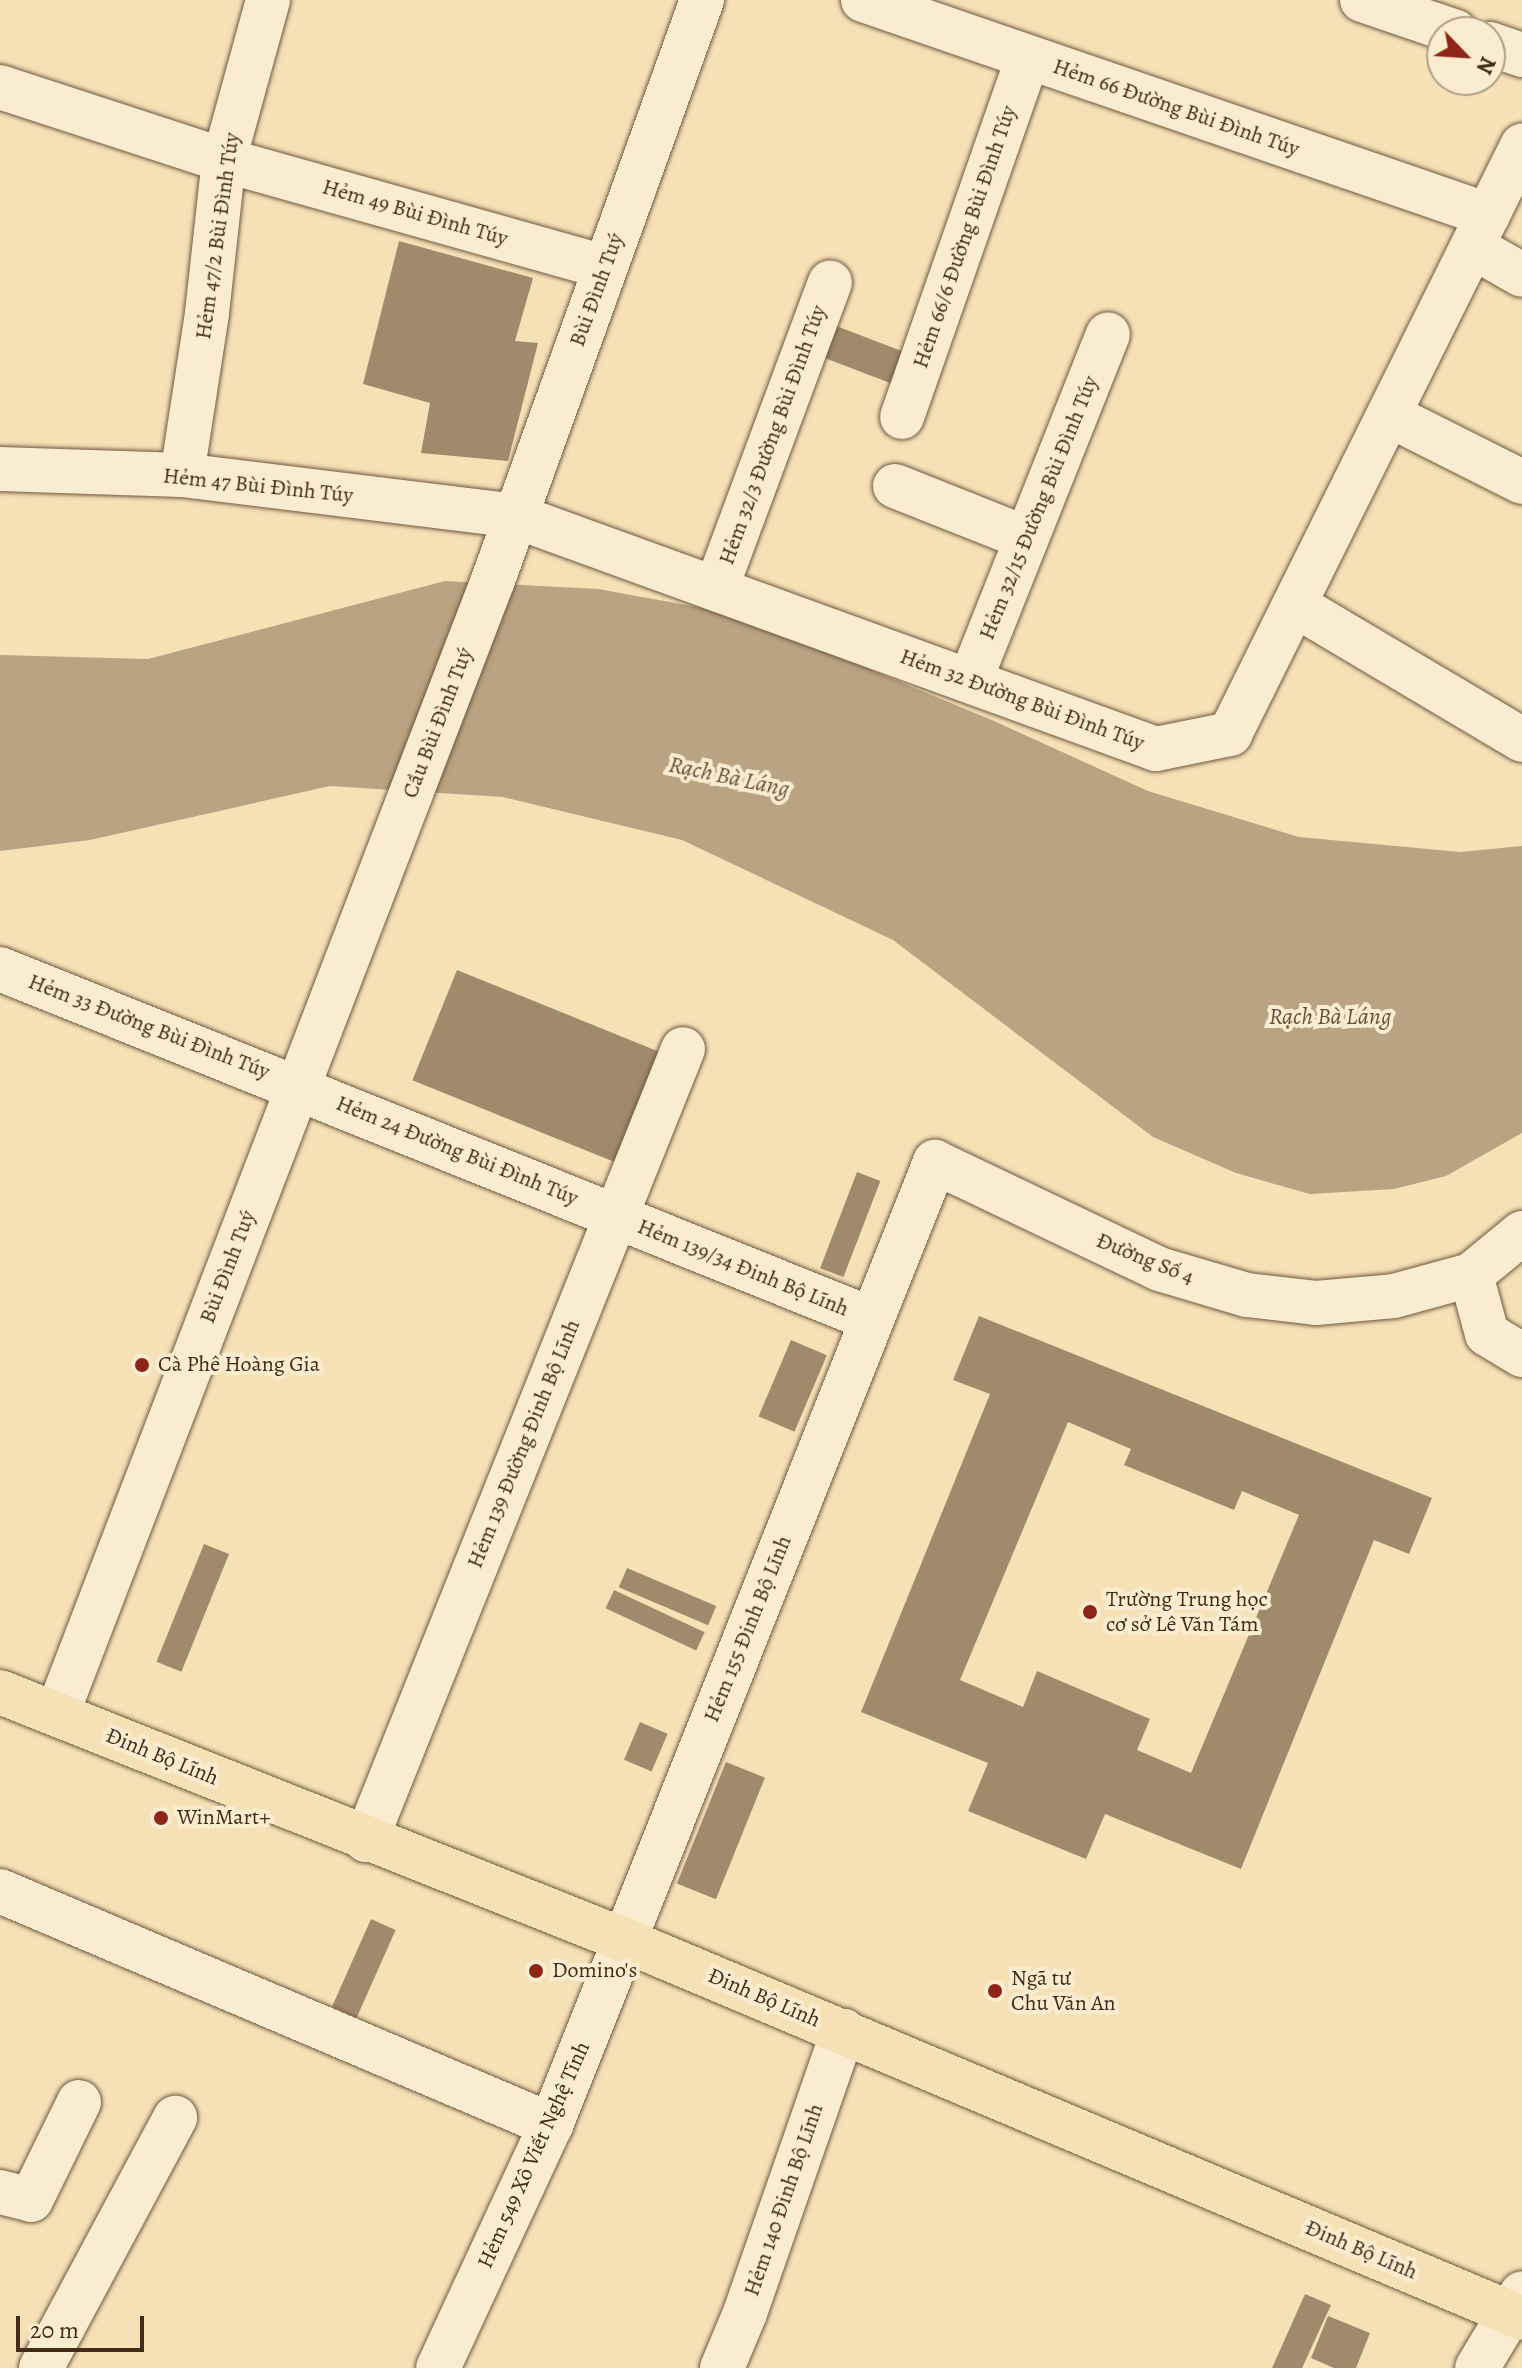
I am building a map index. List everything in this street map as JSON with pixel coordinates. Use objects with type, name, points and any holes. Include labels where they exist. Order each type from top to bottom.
[{"type":"main road","name":"Đinh Bộ Lĩnh","points":[[0,1692],[624,1940],[1518,2308]]},
{"type":"street","name":"Hẻm 47/2 Bùi Đình Túy","points":[[182,475],[207,313],[224,160],[268,0]]},
{"type":"street","name":"Bùi Đình Tuý","points":[[493,580],[702,0]]},
{"type":"street","name":"Hẻm 66 Đường Bùi Đình Túy","points":[[863,0],[1028,58],[1481,231],[1522,275]]},
{"type":"street","points":[[1362,0],[1426,22]]},
{"type":"street","name":"Hẻm 66/6 Đường Bùi Đình Túy","points":[[902,417],[1028,58]]},
{"type":"street","name":"Hẻm 49 Bùi Đình Túy","points":[[0,87],[224,160],[605,267]]},
{"type":"street","name":"Hẻm 32 Đường Bùi Đình Túy","points":[[515,516],[1156,749],[1230,734],[1522,146]]},
{"type":"street","name":"Hẻm 32/3 Đường Bùi Đình Túy","points":[[716,589],[830,282]]},
{"type":"street","name":"Hẻm 32/15 Đường Bùi Đình Túy","points":[[970,681],[1108,334]]},
{"type":"street","points":[[1389,415],[1522,482]]},
{"type":"street","name":"Hẻm 47 Bùi Đình Túy","points":[[0,469],[182,475],[515,516]]},
{"type":"street","points":[[895,486],[1026,538]]},
{"type":"street","name":"Cầu Bùi Đình Tuý","points":[[384,865],[493,580]]},
{"type":"street","points":[[1295,605],[1522,740]]},
{"type":"street","name":"Bùi Đình Tuý","points":[[57,1714],[384,865]]},
{"type":"street","name":"Hẻm 33 Đường Bùi Đình Túy","points":[[0,969],[298,1086]]},
{"type":"street","name":"Hẻm 139 Đường Đinh Bộ Lĩnh","points":[[366,1840],[683,1049]]},
{"type":"street","name":"Hẻm 24 Đường Bùi Đình Túy","points":[[298,1086],[615,1217]]},
{"type":"street","name":"Đường Số 4","points":[[871,1319],[935,1162],[1159,1269],[1247,1295],[1316,1303],[1394,1296],[1471,1275],[1522,1233]]},
{"type":"street","name":"Hẻm 139/34 Đinh Bộ Lĩnh","points":[[615,1217],[871,1319]]},
{"type":"street","points":[[1471,1275],[1487,1334],[1522,1355]]},
{"type":"street","name":"Hẻm 155 Đinh Bộ Lĩnh","points":[[624,1940],[871,1319]]},
{"type":"street","points":[[0,1891],[551,2125]]},
{"type":"street","name":"Hẻm 549 Xô Viết Nghệ Tĩnh","points":[[438,2368],[551,2125],[624,1940]]},
{"type":"street","name":"Hẻm 140 Đinh Bộ Lĩnh","points":[[722,2368],[745,2313],[843,2031]]},
{"type":"street","points":[[0,2192],[31,2200],[79,2102]]},
{"type":"street","points":[[41,2368],[175,2118]]},
{"type":"street","points":[[1477,2368],[1518,2308]]},
{"type":"water","name":"Rạch Bà Láng","points":[[445,581],[598,589],[736,614],[994,721],[1148,791],[1299,837],[1460,852],[1522,846],[1522,1133],[1446,1176],[1394,1189],[1310,1194],[1236,1173],[1153,1137],[893,940],[682,840],[503,797],[330,786],[90,840],[0,851],[0,655],[148,659]]},
{"type":"building","points":[[399,241],[533,278],[515,341],[538,343],[508,461],[421,453],[430,403],[363,384]]},
{"type":"building","points":[[831,324],[909,354],[897,386],[819,356]]},
{"type":"building","points":[[457,970],[661,1052],[616,1163],[412,1080]]},
{"type":"building","points":[[857,1172],[880,1181],[843,1277],[820,1268]]},
{"type":"building","points":[[979,1316],[1432,1498],[1409,1554],[1374,1540],[1241,1869],[1105,1814],[1086,1859],[968,1811],[988,1763],[861,1712],[990,1394],[953,1380]],"holes":[[[1068,1422],[1131,1449],[1124,1465],[1234,1510],[1242,1491],[1299,1515],[1191,1773],[1137,1750],[1150,1719],[1037,1671],[1023,1707],[960,1680]]]},
{"type":"building","points":[[791,1340],[827,1355],[794,1432],[759,1416]]},
{"type":"building","points":[[204,1544],[229,1554],[181,1672],[156,1662]]},
{"type":"building","points":[[627,1568],[716,1606],[708,1625],[619,1587]]},
{"type":"building","points":[[614,1590],[705,1632],[696,1650],[606,1608]]},
{"type":"building","points":[[640,1722],[668,1734],[652,1771],[624,1760]]},
{"type":"building","points":[[726,1762],[765,1778],[716,1899],[677,1883]]},
{"type":"building","points":[[371,1919],[396,1930],[357,2018],[332,2007]]},
{"type":"building","points":[[1305,2294],[1331,2305],[1302,2368],[1272,2368]]},
{"type":"building","points":[[1328,2316],[1370,2333],[1356,2368],[1334,2368],[1311,2358]]},
{"type":"place","name":"Cà Phê Hoàng Gia","points":[[142,1365]]},
{"type":"place","name":"Trường Trung học cơ sở Lê Văn Tám","points":[[1090,1612]]},
{"type":"place","name":"WinMart+","points":[[161,1818]]},
{"type":"place","name":"Domino's","points":[[536,1971]]},
{"type":"place","name":"Ngã tư Chu Văn An","points":[[995,1991]]}]
